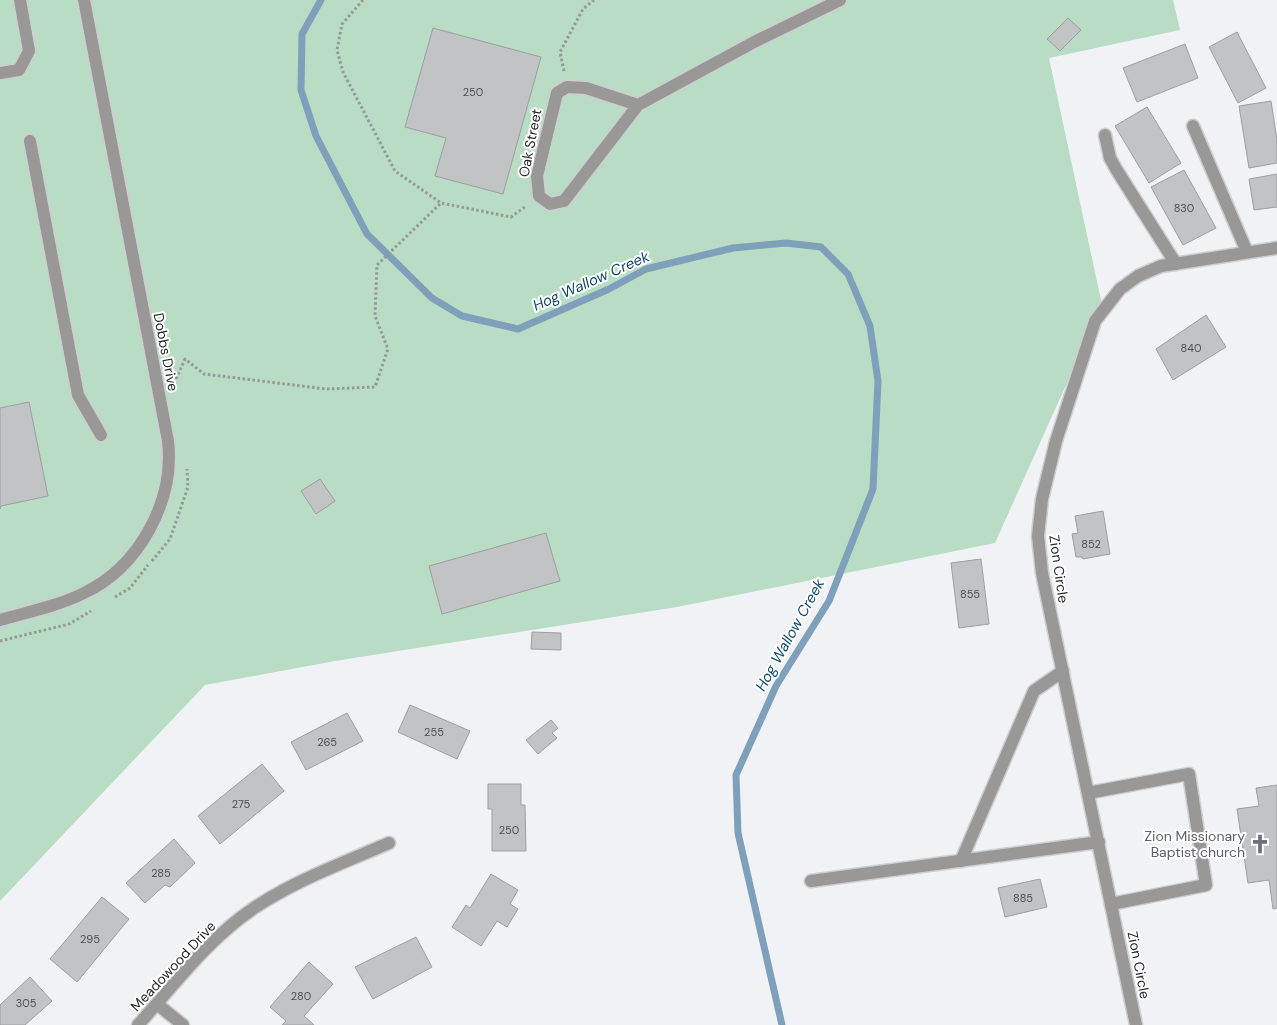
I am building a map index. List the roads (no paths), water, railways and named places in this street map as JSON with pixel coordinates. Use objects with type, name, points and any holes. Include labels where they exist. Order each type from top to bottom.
[{"type":"street","points":[[0,73],[19,70],[29,51],[20,0]]},
{"type":"street","name":"Dobbs Drive","points":[[0,620],[58,604],[86,593],[110,577],[128,561],[146,538],[156,517],[166,481],[170,454],[84,0]]},
{"type":"street","name":"Oak Street","points":[[638,105],[586,88],[567,87],[557,93],[536,176],[539,196],[550,204],[564,201],[638,105],[756,41],[840,0]]},
{"type":"street","points":[[1193,126],[1247,252]]},
{"type":"street","points":[[1105,135],[1110,158],[1116,169],[1176,264]]},
{"type":"street","points":[[30,141],[78,395],[101,435]]},
{"type":"street","name":"Zion Circle","points":[[1136,1025],[1042,573],[1038,536],[1042,499],[1056,440],[1095,321],[1120,289],[1138,276],[1161,266],[1277,248]]},
{"type":"street","points":[[961,861],[1034,692],[1063,671]]},
{"type":"street","points":[[1088,793],[1189,774],[1206,885],[1111,904]]},
{"type":"street","points":[[811,881],[1099,842]]},
{"type":"street","name":"Meadowood Drive","points":[[138,1025],[211,943],[253,909],[294,884],[389,843]]},
{"type":"street","points":[[157,1004],[183,1025]]},
{"type":"waterway","name":"Hog Wallow Creek","points":[[321,0],[302,34],[301,90],[316,136],[367,234],[432,298],[462,316],[518,329],[609,289],[646,269],[733,248],[786,243],[821,247],[848,274],[870,326],[878,381],[873,489],[829,601],[776,686],[736,775],[738,833],[782,1025]]},
{"type":"place","name":"Zion Missionary Baptist church","points":[[1260,844]]}]
